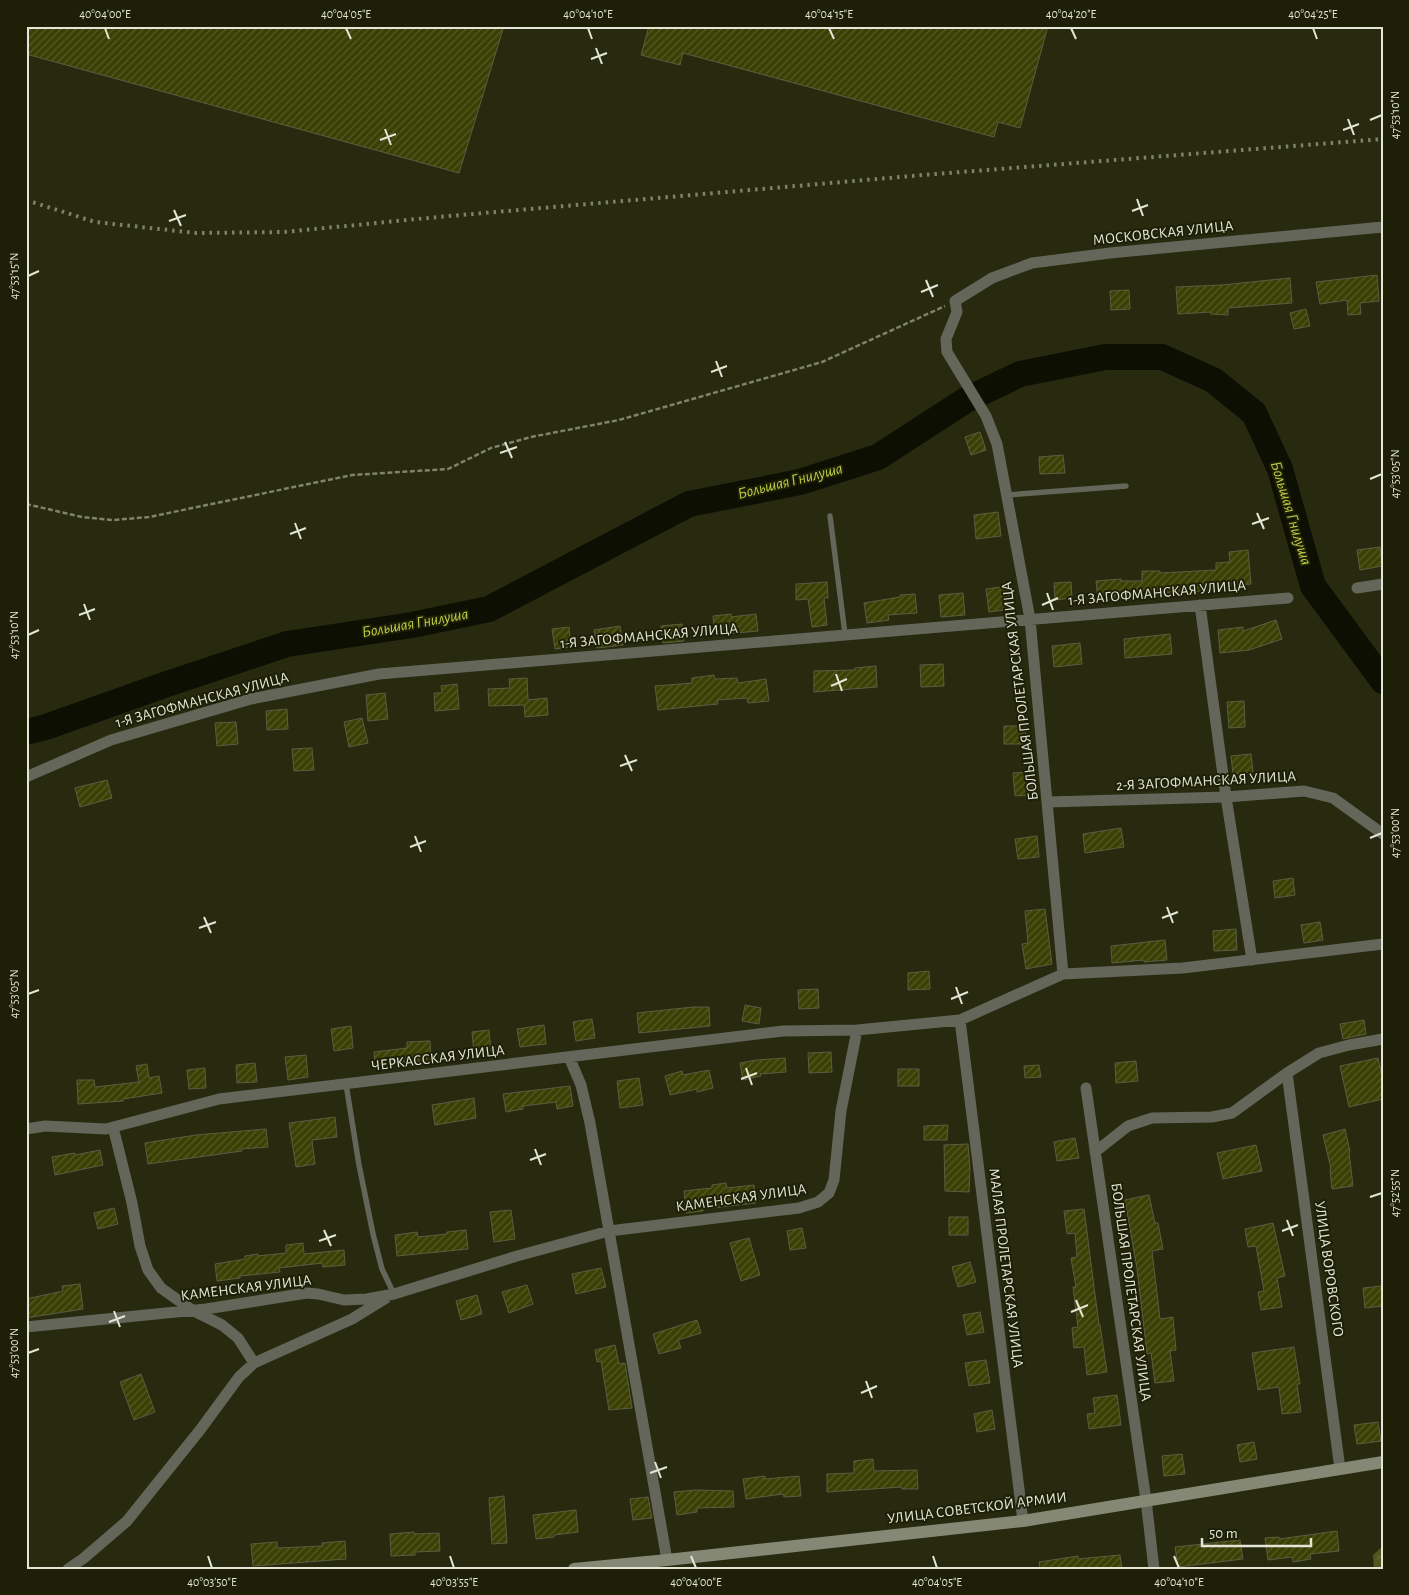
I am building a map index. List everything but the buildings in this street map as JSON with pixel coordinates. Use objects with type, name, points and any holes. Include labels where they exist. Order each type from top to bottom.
[{"type":"main road","name":"УЛИЦА СОВЕТСКОЙ АРМИИ","points":[[574,1569],[1023,1521],[1383,1462]]},
{"type":"street","name":"МОСКОВСКАЯ УЛИЦА","points":[[955,301],[992,278],[1032,262],[1383,227]]},
{"type":"street","name":"БОЛЬШАЯ ПРОЛЕТАРСКАЯ УЛИЦА","points":[[955,301],[957,312],[946,339],[947,352],[991,425],[997,444],[1030,619],[1063,974]]},
{"type":"street","points":[[1357,588],[1383,584]]},
{"type":"street","name":"1-Я ЗАГОФМАНСКАЯ УЛИЦА","points":[[26,777],[111,740],[130,734],[251,699],[379,674],[1288,598]]},
{"type":"street","points":[[1200,605],[1226,797],[1252,960]]},
{"type":"street","name":"2-Я ЗАГОФМАНСКАЯ УЛИЦА","points":[[1048,802],[1226,797],[1304,791],[1333,798],[1383,834]]},
{"type":"street","points":[[857,1030],[960,1020],[1063,974],[1183,968],[1383,944]]},
{"type":"street","name":"МАЛАЯ ПРОЛЕТАРСКАЯ УЛИЦА","points":[[960,1020],[1023,1521]]},
{"type":"street","name":"ЧЕРКАССКАЯ УЛИЦА","points":[[26,1129],[45,1126],[106,1129],[219,1099],[783,1031],[857,1030]]},
{"type":"street","name":"КАМЕНСКАЯ УЛИЦА","points":[[26,1327],[192,1310],[307,1293],[344,1300],[367,1299],[394,1294],[516,1256],[609,1231],[799,1208],[818,1202],[829,1193],[834,1180],[841,1111],[857,1030]]},
{"type":"street","points":[[1095,1152],[1128,1126],[1152,1118],[1212,1117],[1232,1113],[1319,1053],[1349,1044],[1383,1038]]},
{"type":"street","points":[[569,1057],[581,1085],[609,1231],[667,1560]]},
{"type":"street","name":"УЛИЦА ВОРОВСКОГО","points":[[1288,1073],[1340,1469]]},
{"type":"street","name":"БОЛЬШАЯ ПРОЛЕТАРСКАЯ УЛИЦА","points":[[1086,1088],[1146,1500],[1154,1569]]},
{"type":"street","points":[[113,1126],[132,1203],[140,1246],[148,1270],[161,1288],[192,1310],[222,1325],[238,1338],[254,1363]]},
{"type":"street","points":[[68,1569],[84,1558],[127,1521],[200,1430],[239,1377],[254,1363],[352,1318],[394,1294]]},
{"type":"lane","points":[[1007,495],[1126,486]]},
{"type":"lane","points":[[830,516],[845,634]]},
{"type":"lane","points":[[346,1084],[359,1165],[375,1243],[382,1269],[394,1294]]},
{"type":"path","points":[[26,504],[82,517],[113,520],[149,517],[352,474],[448,469],[491,448],[531,437],[619,420],[822,362],[955,301]]},
{"type":"green space","points":[[1383,1546],[1383,1569],[1374,1569],[1373,1555]]},
{"type":"waterway","name":"Большая Гнилуша","points":[[26,732],[46,727],[287,644],[412,625],[489,609],[689,504],[800,482],[878,457],[966,400],[1020,374],[1105,357],[1162,357],[1213,380],[1254,413],[1280,469],[1313,586],[1383,681]]},
{"type":"railway","points":[[26,200],[95,222],[196,233],[284,232],[923,175],[1383,139]]}]
